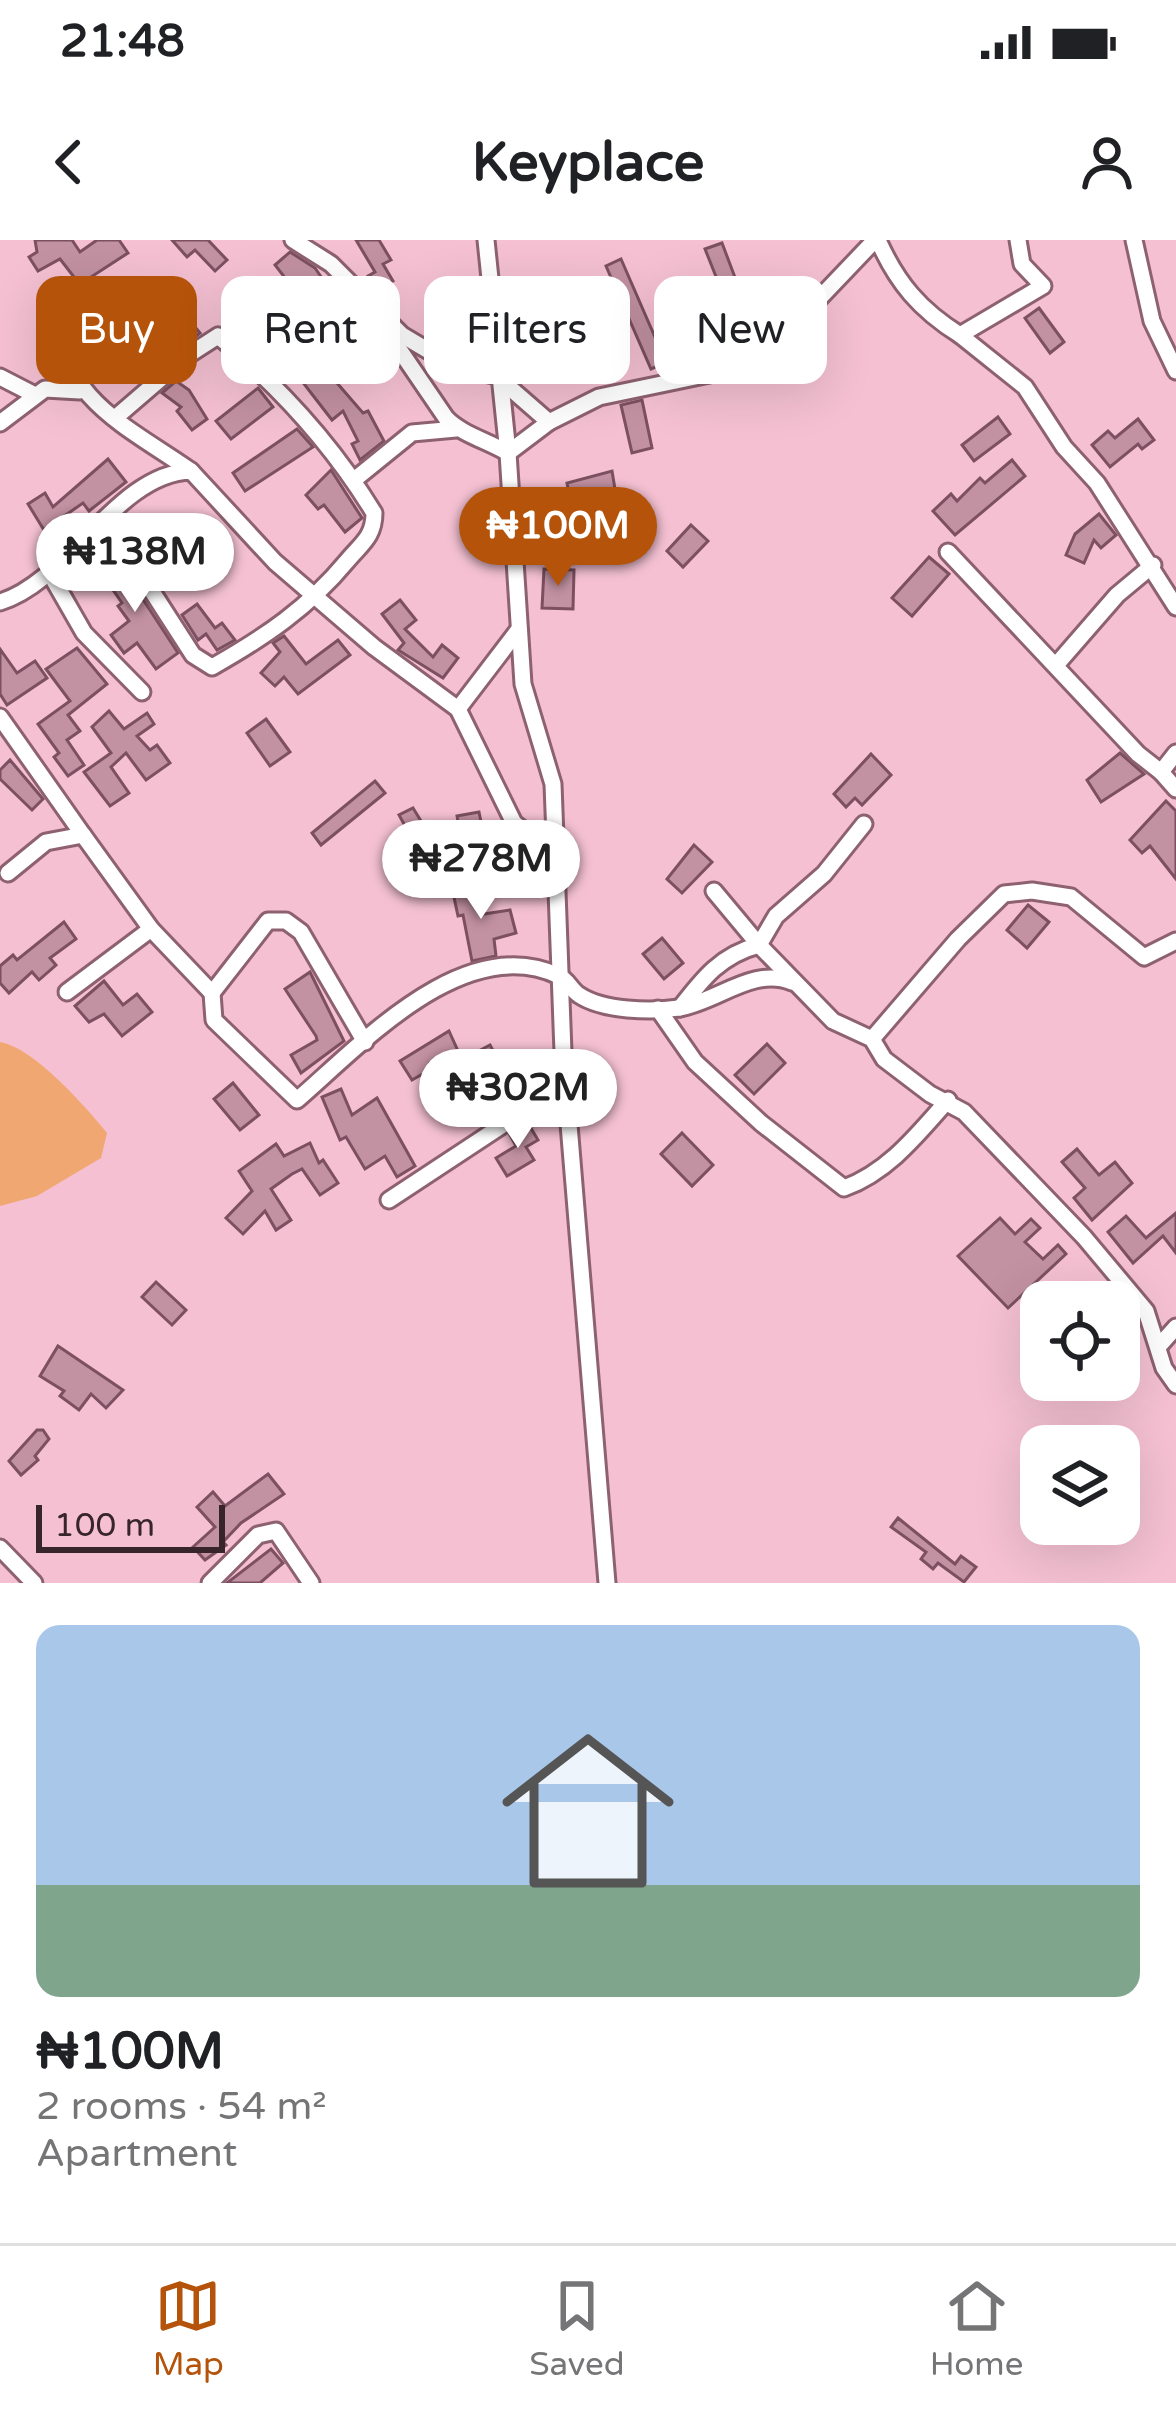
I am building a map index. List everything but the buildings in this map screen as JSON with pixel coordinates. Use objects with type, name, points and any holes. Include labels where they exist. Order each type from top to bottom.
[{"type":"street","points":[[293,240],[342,276]]},
{"type":"street","points":[[486,240],[490,276]]},
{"type":"street","points":[[508,453],[549,422],[599,397],[724,371],[738,355],[765,346],[793,326],[876,240],[896,279],[931,317],[1025,387],[1153,565],[1176,607]]},
{"type":"street","points":[[960,335],[1043,286],[1022,264],[1018,240]]},
{"type":"street","points":[[1134,240],[1152,321],[1176,371]]},
{"type":"street","points":[[106,520],[193,655],[212,667],[270,634],[316,598],[369,539],[374,525],[374,513],[324,438],[255,366],[218,336],[187,356],[115,418]]},
{"type":"street","points":[[400,349],[456,429]]},
{"type":"street","points":[[0,377],[35,395]]},
{"type":"street","points":[[77,384],[80,391],[190,472],[262,550],[316,598],[458,709],[514,823],[556,855]]},
{"type":"street","points":[[502,384],[523,684],[553,784],[566,1084],[608,1583]]},
{"type":"street","points":[[507,384],[549,422]]},
{"type":"street","points":[[0,423],[45,389],[80,391]]},
{"type":"street","points":[[354,480],[412,433],[456,429],[478,435],[508,453]]},
{"type":"street","points":[[0,602],[21,596],[164,476],[190,472]]},
{"type":"street","points":[[948,551],[1176,789]]},
{"type":"street","points":[[1057,664],[1117,595],[1153,565]]},
{"type":"street","points":[[49,572],[84,634],[142,692]]},
{"type":"street","points":[[458,709],[519,629]]},
{"type":"street","points":[[0,717],[151,928],[212,993],[214,1020],[297,1100],[414,998],[507,966],[562,976],[578,994],[595,1002],[658,1009],[680,1008],[763,976],[793,982]]},
{"type":"street","points":[[1161,772],[1176,753]]},
{"type":"street","points":[[680,1008],[707,974],[733,952],[759,945],[776,916],[824,874],[864,824]]},
{"type":"street","points":[[8,873],[46,842],[83,835]]},
{"type":"street","points":[[714,891],[833,1022],[872,1039],[884,1059],[930,1094],[964,1112],[1084,1237],[1146,1311],[1164,1368],[1176,1385]]},
{"type":"street","points":[[872,1039],[1004,894],[1032,891],[1071,897],[1144,956],[1176,941]]},
{"type":"street","points":[[212,993],[268,920],[286,921],[301,932],[365,1042]]},
{"type":"street","points":[[67,992],[151,928]]},
{"type":"street","points":[[658,1009],[695,1062],[760,1123],[844,1188],[867,1179],[908,1145],[948,1100]]},
{"type":"street","points":[[389,1200],[566,1084]]},
{"type":"street","points":[[1159,1346],[1176,1327]]},
{"type":"street","points":[[210,1583],[258,1535],[276,1531],[310,1583]]},
{"type":"street","points":[[0,1548],[34,1583]]},
{"type":"shaded area","points":[[0,1042],[43,1066],[107,1133],[101,1158],[37,1196],[0,1206]]}]
